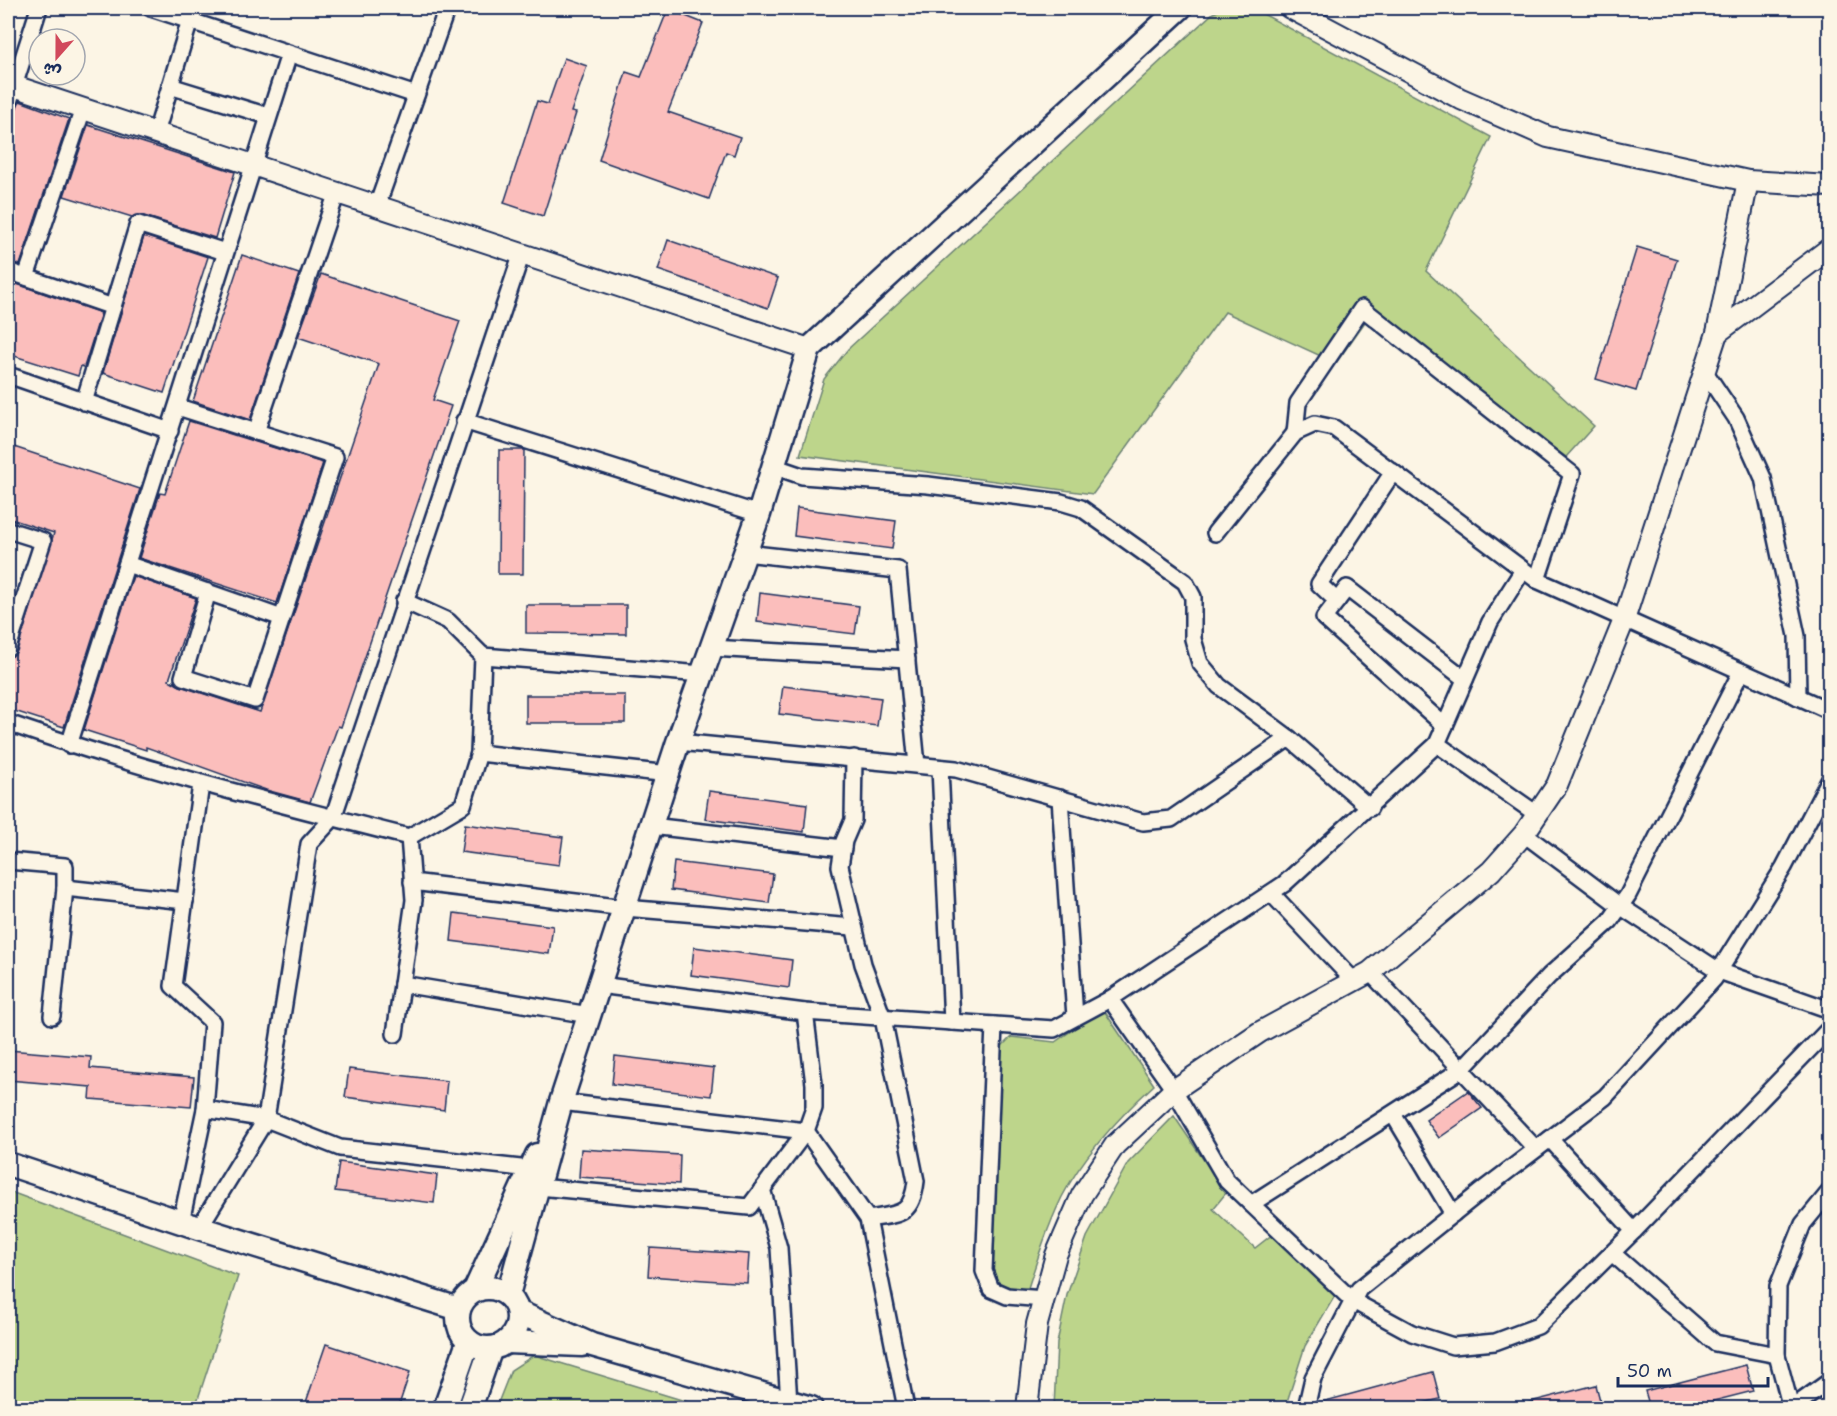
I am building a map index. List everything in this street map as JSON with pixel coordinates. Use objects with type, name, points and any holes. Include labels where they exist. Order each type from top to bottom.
[{"type":"main road","points":[[470,1408],[499,1345],[516,1328],[513,1304],[535,1178],[678,742],[759,514],[809,349],[1180,8]]},
{"type":"main road","points":[[8,1164],[190,1225],[459,1309]]},
{"type":"main road","points":[[475,1290],[535,1178]]},
{"type":"main road","points":[[592,1345],[477,1347],[468,1342],[458,1325],[459,1309],[466,1296],[475,1290],[492,1288],[513,1304],[592,1345],[811,1408]]},
{"type":"main road","points":[[446,1408],[468,1342]]},
{"type":"street","points":[[8,105],[11,85],[39,8]]},
{"type":"street","points":[[151,8],[416,95]]},
{"type":"street","points":[[377,206],[447,8]]},
{"type":"street","points":[[1290,8],[1461,99],[1548,137],[1748,181],[1830,186]]},
{"type":"street","points":[[156,133],[190,21]]},
{"type":"street","points":[[69,744],[289,54]]},
{"type":"street","points":[[11,85],[809,349]]},
{"type":"street","points":[[170,86],[268,117]]},
{"type":"street","points":[[26,277],[83,109]]},
{"type":"street","points":[[1028,1408],[1037,1324],[1056,1255],[1082,1196],[1115,1145],[1174,1090],[1260,1032],[1362,976],[1491,871],[1524,834],[1557,785],[1624,620],[1705,372],[1717,333],[1748,181]]},
{"type":"street","points":[[256,432],[337,192]]},
{"type":"street","points":[[84,402],[138,224],[225,252]]},
{"type":"street","points":[[1717,333],[1830,248]]},
{"type":"street","points":[[190,1225],[266,1119],[309,844],[333,818],[522,253]]},
{"type":"street","points":[[8,271],[113,307]]},
{"type":"street","points":[[1295,433],[1298,402],[1362,308],[1572,474],[1537,580]]},
{"type":"street","points":[[1705,372],[1736,418],[1763,478],[1797,636],[1798,697]]},
{"type":"street","points":[[8,375],[170,431]]},
{"type":"street","points":[[178,407],[335,457],[255,700],[183,677],[208,592]]},
{"type":"street","points":[[464,421],[759,514]]},
{"type":"street","points":[[1215,533],[1295,433],[1315,424],[1335,428],[1537,580],[1830,711]]},
{"type":"street","points":[[774,466],[802,477],[928,485],[1061,502],[1081,508],[1185,582],[1193,597],[1193,639],[1200,663],[1219,686],[1289,738],[1370,808]]},
{"type":"street","points":[[1337,601],[1319,584],[1393,472]]},
{"type":"street","points":[[8,530],[43,541],[8,648]]},
{"type":"street","points":[[745,554],[898,570],[917,765]]},
{"type":"street","points":[[127,564],[282,618]]},
{"type":"street","points":[[599,985],[805,1012],[1054,1029],[1110,999],[1271,893],[1370,808],[1437,744],[1490,622],[1523,570]]},
{"type":"street","points":[[1445,726],[1324,618],[1347,588],[1466,679]]},
{"type":"street","points":[[404,601],[448,621],[483,656],[702,674]]},
{"type":"street","points":[[711,648],[907,659]]},
{"type":"street","points":[[8,723],[201,784],[409,837],[463,805],[480,753],[483,656]]},
{"type":"street","points":[[1251,1204],[1462,1069],[1549,976],[1610,921],[1713,732],[1741,672]]},
{"type":"street","points":[[678,742],[956,769],[1143,822],[1171,819],[1289,738]]},
{"type":"street","points":[[1437,744],[1538,815]]},
{"type":"street","points":[[480,753],[669,774]]},
{"type":"street","points":[[854,758],[854,820],[843,848],[840,866],[863,964],[883,1018],[916,1181],[910,1204],[903,1213],[868,1219]]},
{"type":"street","points":[[940,768],[952,1022]]},
{"type":"street","points":[[1306,1408],[1313,1378],[1359,1289],[1605,1097],[1719,971],[1784,867],[1830,778]]},
{"type":"street","points":[[190,1225],[205,1109],[212,1022],[173,986],[201,784]]},
{"type":"street","points":[[1060,798],[1075,1017]]},
{"type":"street","points":[[651,826],[843,848]]},
{"type":"street","points":[[1524,834],[1620,906],[1719,971],[1830,1010]]},
{"type":"street","points":[[395,1034],[414,900],[409,837]]},
{"type":"street","points":[[8,861],[65,866],[65,888],[52,1016]]},
{"type":"street","points":[[412,882],[625,908],[853,927]]},
{"type":"street","points":[[65,888],[185,901]]},
{"type":"street","points":[[1271,893],[1462,1069],[1536,1149]]},
{"type":"street","points":[[402,984],[589,1015]]},
{"type":"street","points":[[1110,999],[1174,1090],[1227,1181],[1353,1300],[1412,1334],[1453,1346],[1494,1342],[1538,1326],[1634,1231],[1830,1028]]},
{"type":"street","points":[[205,1109],[266,1119],[340,1148],[535,1178],[749,1207],[806,1131],[814,1108],[814,1084],[805,1012]]},
{"type":"street","points":[[994,1025],[984,1271],[991,1289],[1007,1296],[1044,1299]]},
{"type":"street","points":[[561,1102],[806,1131],[868,1219],[906,1408]]},
{"type":"street","points":[[1393,1114],[1453,1214]]},
{"type":"street","points":[[1550,1139],[1634,1231]]},
{"type":"street","points":[[762,1189],[778,1248],[789,1402]]},
{"type":"street","points":[[1830,1191],[1803,1224],[1779,1286],[1777,1355],[1791,1408],[1830,1381]]},
{"type":"street","points":[[1612,1253],[1715,1343],[1777,1355]]},
{"type":"green space","points":[[1225,8],[1252,8],[1491,137],[1426,271],[1594,426],[1566,457],[1372,312],[1336,363],[1225,312],[1093,494],[800,455],[824,379],[848,349],[1213,13]]},
{"type":"green space","points":[[1103,1009],[1154,1085],[1103,1137],[1071,1181],[1052,1219],[1028,1288],[1003,1294],[993,1285],[998,1050],[1011,1037],[1055,1042]]},
{"type":"green space","points":[[1174,1116],[1226,1193],[1213,1209],[1255,1248],[1273,1234],[1339,1289],[1305,1346],[1285,1408],[1054,1408],[1057,1343],[1067,1295],[1087,1237],[1128,1163]]},
{"type":"green space","points":[[8,1191],[238,1276],[195,1408],[8,1408]]},
{"type":"green space","points":[[534,1355],[708,1408],[496,1408],[511,1370]]},
{"type":"building","points":[[668,9],[703,23],[668,112],[740,137],[734,155],[726,152],[709,199],[599,160],[626,72],[641,77]]},
{"type":"building","points":[[564,58],[587,66],[571,112],[576,113],[543,216],[504,203],[537,101],[548,104]]},
{"type":"building","points":[[20,101],[69,119],[20,265],[8,261],[8,121]]},
{"type":"building","points":[[88,125],[235,172],[215,238],[141,215],[132,217],[64,196]]},
{"type":"building","points":[[144,236],[208,257],[164,393],[103,373]]},
{"type":"building","points":[[668,240],[778,278],[768,308],[658,270]]},
{"type":"building","points":[[1637,247],[1677,259],[1636,391],[1596,379]]},
{"type":"building","points":[[242,255],[299,274],[250,420],[193,401]]},
{"type":"building","points":[[321,274],[460,321],[433,400],[451,406],[341,727],[338,726],[310,802],[266,790],[146,747],[146,750],[84,730],[133,576],[196,598],[169,680],[180,686],[260,712],[379,364],[298,337]]},
{"type":"building","points":[[8,281],[101,313],[84,367],[81,366],[78,376],[8,354]]},
{"type":"building","points":[[189,421],[323,463],[277,603],[139,558],[160,493],[165,494]]},
{"type":"building","points":[[8,445],[140,489],[64,727],[8,709],[8,657],[17,651],[54,533],[8,518]]},
{"type":"building","points":[[499,450],[524,450],[523,574],[498,574]]},
{"type":"building","points":[[797,508],[896,521],[892,549],[794,536]]},
{"type":"building","points":[[760,593],[859,606],[855,634],[757,622]]},
{"type":"building","points":[[526,605],[626,605],[626,634],[526,633]]},
{"type":"building","points":[[783,686],[881,698],[877,726],[779,714]]},
{"type":"building","points":[[526,695],[625,695],[625,723],[526,723]]},
{"type":"building","points":[[709,791],[807,804],[804,832],[705,819]]},
{"type":"building","points":[[465,824],[563,837],[559,865],[461,852]]},
{"type":"building","points":[[674,862],[773,874],[769,903],[671,890]]},
{"type":"building","points":[[454,913],[553,926],[549,954],[451,941]]},
{"type":"building","points":[[694,947],[792,960],[789,988],[691,975]]},
{"type":"building","points":[[8,1050],[91,1057],[90,1068],[194,1077],[191,1107],[90,1099],[91,1087],[8,1080]]},
{"type":"building","points":[[615,1056],[714,1068],[711,1096],[612,1084]]},
{"type":"building","points":[[349,1069],[447,1081],[444,1110],[345,1097]]},
{"type":"building","points":[[1468,1091],[1482,1108],[1439,1138],[1426,1120]]},
{"type":"building","points":[[581,1149],[680,1155],[679,1184],[579,1177]]},
{"type":"building","points":[[339,1162],[437,1175],[434,1203],[335,1191]]},
{"type":"building","points":[[650,1248],[749,1254],[747,1283],[648,1276]]},
{"type":"building","points":[[326,1344],[410,1372],[398,1408],[304,1408]]},
{"type":"building","points":[[1746,1365],[1753,1391],[1686,1408],[1650,1408],[1645,1391]]},
{"type":"building","points":[[1433,1372],[1440,1399],[1402,1408],[1318,1408],[1318,1403]]},
{"type":"building","points":[[1596,1385],[1602,1408],[1526,1408],[1526,1403]]}]
